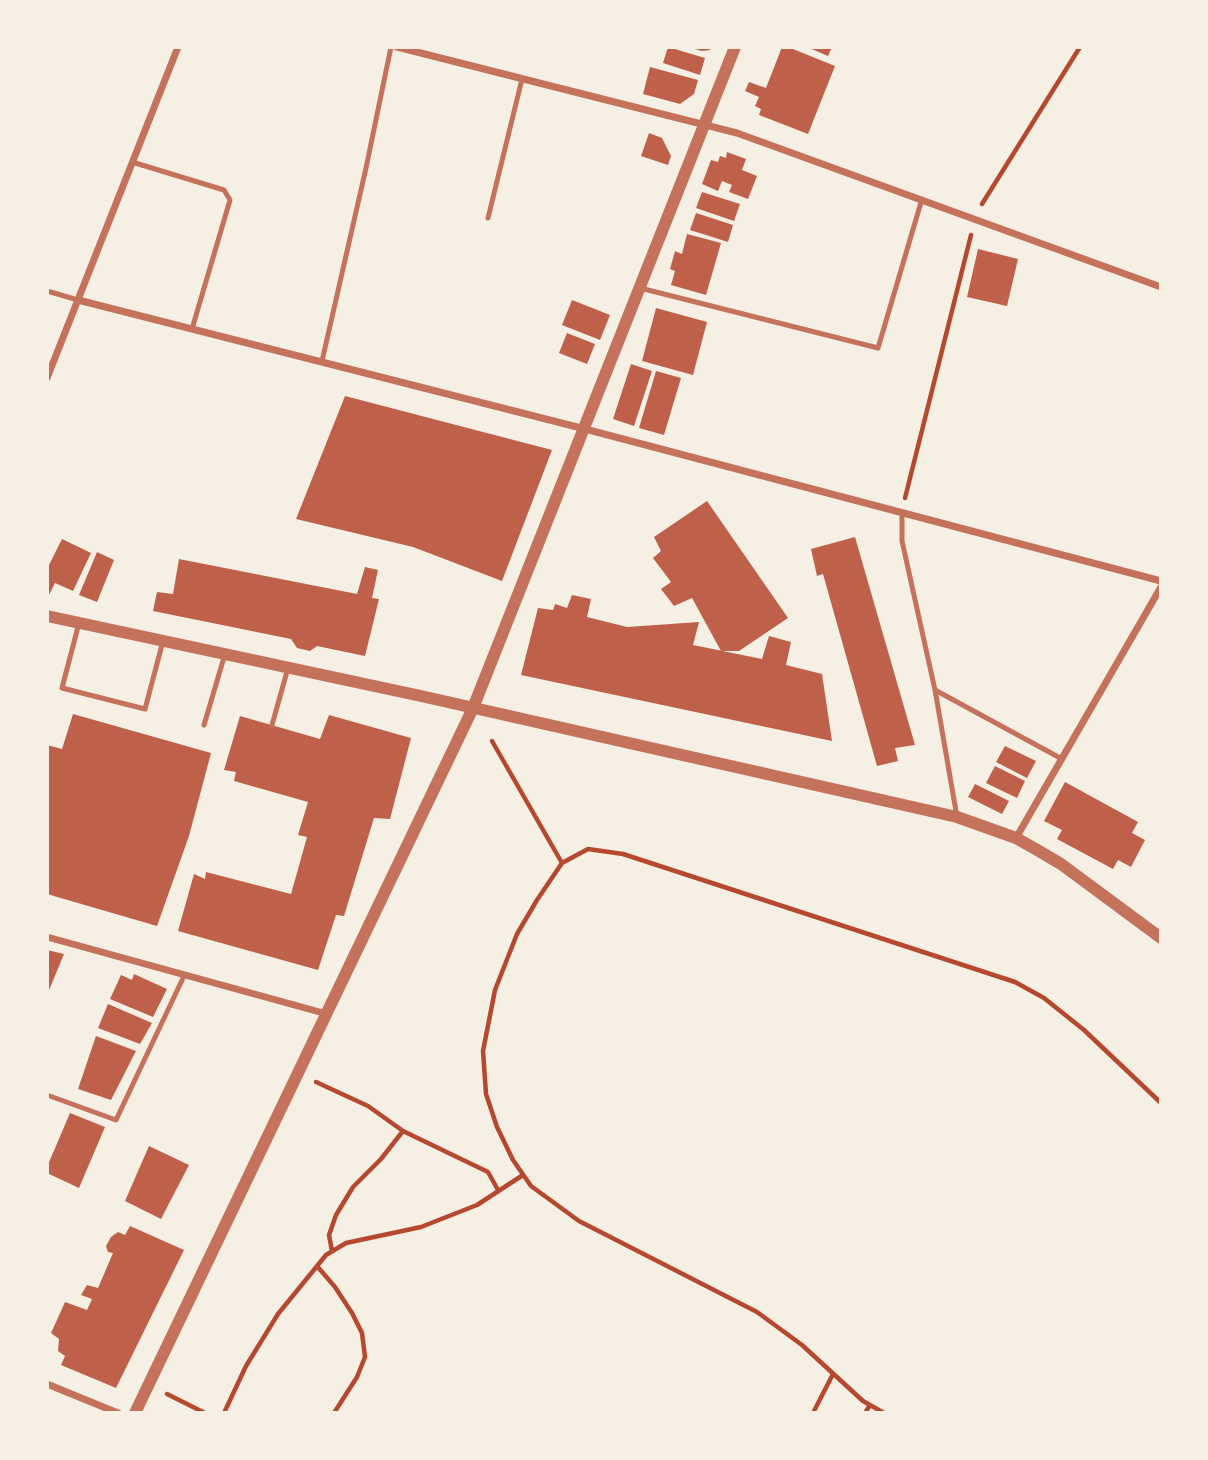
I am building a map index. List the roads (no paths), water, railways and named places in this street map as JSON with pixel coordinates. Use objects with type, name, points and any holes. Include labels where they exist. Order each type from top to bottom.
[{"type":"street","points":[[47,378],[178,47]]},
{"type":"street","points":[[397,47],[737,133],[1161,287]]},
{"type":"street","points":[[135,1413],[473,708],[735,47]]},
{"type":"street","points":[[78,300],[585,429],[1161,581]]},
{"type":"street","points":[[1016,838],[1161,587]]},
{"type":"street","points":[[47,616],[957,817],[1016,838],[1061,864],[1161,938]]},
{"type":"street","points":[[47,937],[327,1014]]},
{"type":"street","points":[[47,1384],[118,1413]]},
{"type":"lane","points":[[322,361],[391,47]]},
{"type":"lane","points":[[488,218],[522,79]]},
{"type":"lane","points":[[132,162],[224,190],[230,200],[192,328]]},
{"type":"lane","points":[[640,288],[878,348],[922,199]]},
{"type":"lane","points":[[47,291],[78,300]]},
{"type":"lane","points":[[902,512],[902,541],[935,690],[957,817]]},
{"type":"lane","points":[[79,622],[62,688],[145,709],[163,641]]},
{"type":"lane","points":[[204,725],[225,654]]},
{"type":"lane","points":[[272,725],[288,668]]},
{"type":"lane","points":[[935,690],[1062,759]]},
{"type":"lane","points":[[47,1095],[116,1120],[184,976]]}]
